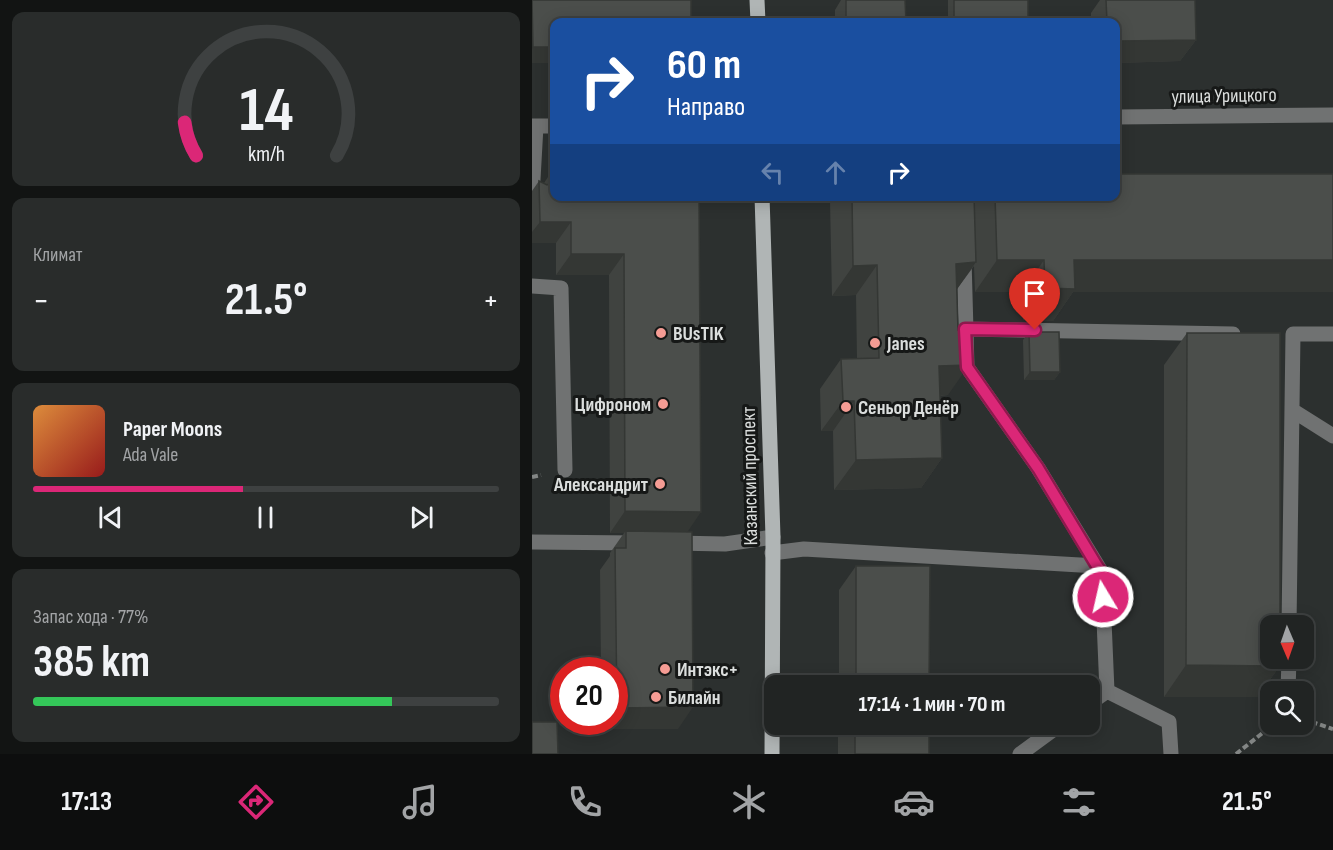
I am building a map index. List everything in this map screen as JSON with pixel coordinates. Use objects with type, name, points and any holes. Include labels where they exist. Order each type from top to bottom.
[{"type":"main road","points":[[757,0],[758,18]]},
{"type":"main road","name":"Казанский проспект","points":[[762,201],[773,545],[772,754]]},
{"type":"street","name":"улица Урицкого","points":[[1120,117],[1333,115]]},
{"type":"street","points":[[532,197],[534,126],[550,126]]},
{"type":"street","points":[[963,241],[967,367],[1038,468],[1102,573],[1107,691]]},
{"type":"street","points":[[532,286],[561,288],[565,470]]},
{"type":"street","points":[[965,329],[1246,334]]},
{"type":"street","points":[[1289,615],[1292,410],[1287,334],[1333,334]]},
{"type":"street","points":[[1292,410],[1333,436]]},
{"type":"street","points":[[532,542],[773,545],[804,549],[1097,566]]},
{"type":"street","points":[[1100,696],[1107,691]]},
{"type":"street","points":[[1107,691],[1169,722],[1171,754]]},
{"type":"street","points":[[1020,754],[1046,735]]},
{"type":"path","points":[[1314,723],[1333,729]]},
{"type":"path","points":[[1237,754],[1260,735]]},
{"type":"building","points":[[532,0],[691,0],[691,18],[550,18],[550,47],[533,47]]},
{"type":"building","points":[[846,0],[905,0],[906,18],[846,18]]},
{"type":"building","points":[[954,0],[1028,0],[1028,18],[954,18]]},
{"type":"building","points":[[1106,0],[1195,0],[1196,40],[1120,41],[1120,18],[1107,18]]},
{"type":"building","points":[[1120,174],[1333,174],[1333,260],[1074,260],[1075,289],[1045,288],[1044,260],[997,260],[995,201],[1120,201]]},
{"type":"building","points":[[539,181],[547,185],[550,183],[550,201],[699,201],[701,512],[625,511],[624,254],[571,254],[571,222],[540,222]]},
{"type":"building","points":[[852,201],[974,201],[976,262],[956,264],[958,330],[968,330],[969,365],[939,366],[942,458],[856,460],[854,401],[843,401],[841,359],[879,358],[877,265],[853,266]]},
{"type":"building","points":[[1029,332],[1059,332],[1060,372],[1030,372]]},
{"type":"building","points":[[1187,333],[1280,333],[1280,615],[1260,615],[1260,666],[1186,665]]},
{"type":"building","points":[[626,531],[692,532],[693,707],[628,708],[628,657],[616,657],[615,548],[626,548]]},
{"type":"building","points":[[856,566],[930,566],[929,675],[856,675]]},
{"type":"building","points":[[532,722],[550,722],[550,735],[557,735],[558,754],[532,754]]},
{"type":"building","points":[[855,735],[929,735],[929,754],[855,754]]},
{"type":"place","name":"BUsTIK","points":[[661,333]]},
{"type":"place","name":"Janes","points":[[875,343]]},
{"type":"place","name":"Цифроном","points":[[663,404]]},
{"type":"place","name":"Сеньор Денёр","points":[[846,407]]},
{"type":"place","name":"Александрит","points":[[660,484]]},
{"type":"place","name":"Интэкс+","points":[[665,669]]},
{"type":"place","name":"Билайн","points":[[656,697]]},
{"type":"route","points":[[1035,330],[965,329],[967,367],[1038,468],[1102,573],[1103,597]]}]
